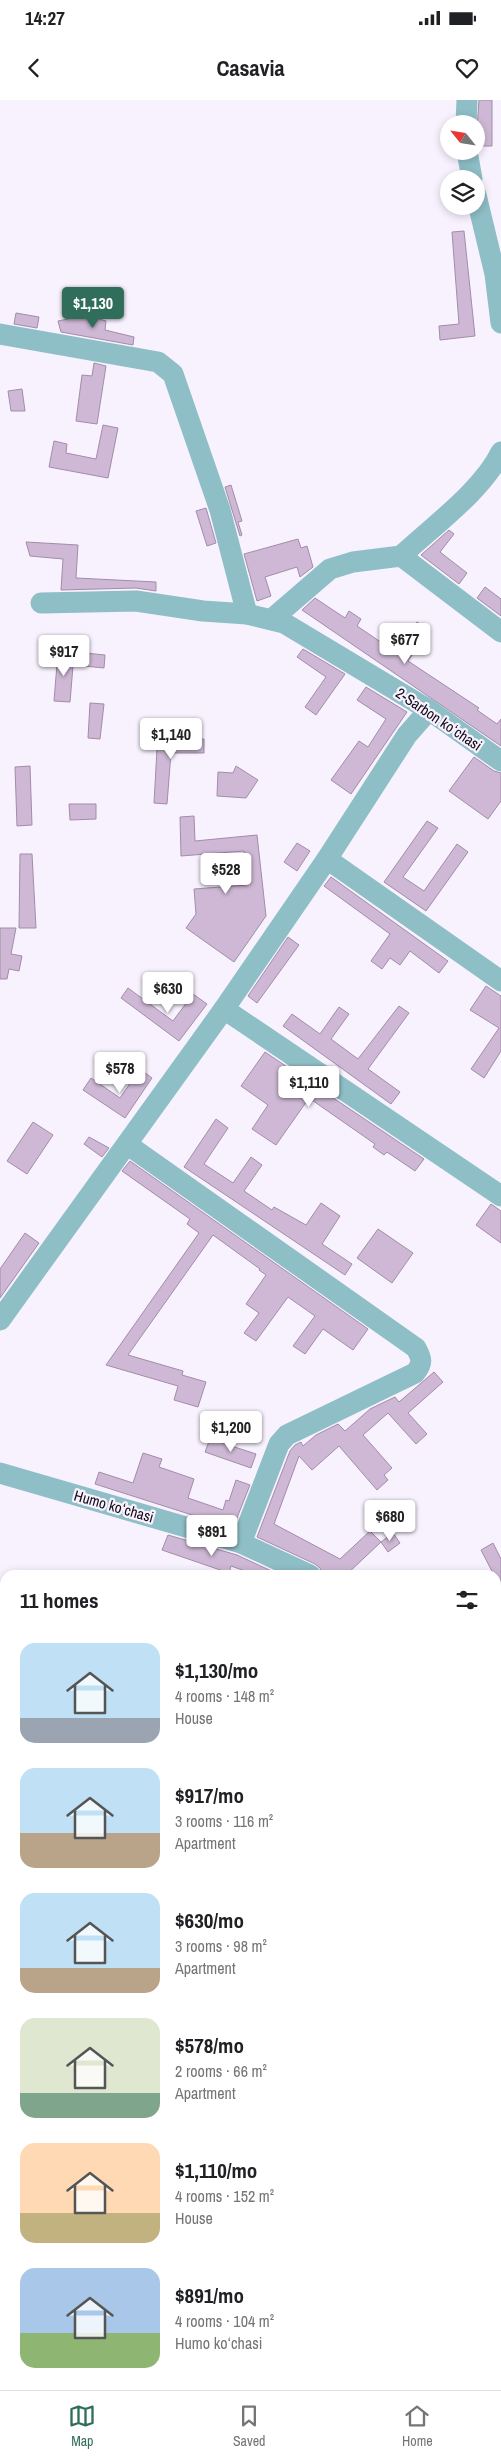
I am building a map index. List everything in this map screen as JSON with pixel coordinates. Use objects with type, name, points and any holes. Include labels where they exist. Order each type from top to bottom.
[{"type":"street","points":[[466,115],[467,100]]},
{"type":"street","points":[[481,215],[495,274],[501,323]]},
{"type":"street","points":[[0,334],[158,362],[173,374],[220,510],[247,614]]},
{"type":"street","points":[[272,619],[330,569],[353,562],[401,556],[464,498],[493,468],[501,452]]},
{"type":"street","points":[[401,556],[501,632]]},
{"type":"street","name":"2-Sarbon koʻchasi","points":[[41,603],[136,601],[204,611],[247,614],[284,623],[429,710],[501,761]]},
{"type":"street","points":[[0,1320],[128,1145],[224,1009],[327,860],[406,735],[429,710]]},
{"type":"street","points":[[327,860],[501,981]]},
{"type":"street","points":[[224,1009],[501,1196]]},
{"type":"street","points":[[128,1145],[416,1348],[422,1358],[421,1365],[415,1373],[287,1435],[279,1444],[242,1543]]},
{"type":"street","name":"Humo koʻchasi","points":[[0,1473],[242,1543],[299,1570]]},
{"type":"building","points":[[479,100],[492,100],[492,146],[485,146],[485,115],[478,115]]},
{"type":"building","points":[[464,231],[475,336],[440,340],[439,326],[459,324],[452,232]]},
{"type":"building","points":[[16,313],[39,317],[37,328],[14,324]]},
{"type":"building","points":[[86,315],[106,321],[105,330],[134,337],[133,345],[61,332],[58,321]]},
{"type":"building","points":[[94,363],[106,366],[97,424],[76,421],[82,375],[92,376]]},
{"type":"building","points":[[22,389],[25,411],[11,411],[8,391]]},
{"type":"building","points":[[103,425],[118,428],[108,478],[49,467],[54,441],[67,444],[66,453],[96,459]]},
{"type":"building","points":[[231,485],[242,521],[238,522],[242,535],[240,536],[225,487]]},
{"type":"building","points":[[206,508],[216,543],[207,546],[196,511]]},
{"type":"building","points":[[449,530],[454,534],[440,552],[467,573],[459,584],[421,555]]},
{"type":"building","points":[[298,539],[301,548],[307,546],[313,567],[300,577],[297,567],[265,577],[271,596],[257,601],[244,554]]},
{"type":"building","points":[[26,542],[78,545],[76,578],[156,582],[156,591],[136,588],[61,590],[63,559],[30,556]]},
{"type":"building","points":[[485,587],[501,599],[501,616],[477,598]]},
{"type":"building","points":[[315,598],[345,618],[349,611],[361,619],[357,626],[397,653],[417,622],[429,630],[408,661],[479,708],[477,710],[497,724],[501,719],[501,746],[302,610]]},
{"type":"building","points":[[303,649],[345,674],[316,715],[305,707],[326,677],[297,657]]},
{"type":"building","points":[[58,652],[74,654],[70,702],[54,701]]},
{"type":"building","points":[[85,653],[105,655],[104,668],[84,666]]},
{"type":"building","points":[[366,687],[407,712],[351,794],[331,780],[359,741],[368,747],[386,719],[357,700]]},
{"type":"building","points":[[90,703],[104,704],[100,739],[88,738]]},
{"type":"building","points":[[158,731],[172,732],[172,739],[204,739],[204,753],[171,753],[167,804],[154,803]]},
{"type":"building","points":[[474,757],[494,771],[501,773],[501,801],[488,819],[449,791]]},
{"type":"building","points":[[30,766],[32,825],[17,826],[15,767]]},
{"type":"building","points":[[236,766],[258,780],[246,798],[217,796],[218,772],[233,773]]},
{"type":"building","points":[[69,804],[96,804],[96,819],[70,820]]},
{"type":"building","points":[[194,816],[195,841],[257,835],[266,916],[234,962],[186,928],[196,914],[194,889],[247,885],[244,851],[181,856],[180,817]]},
{"type":"building","points":[[427,821],[438,828],[403,877],[424,891],[457,844],[468,852],[426,911],[384,882]]},
{"type":"building","points":[[297,843],[310,851],[297,871],[284,862]]},
{"type":"building","points":[[20,854],[32,854],[36,928],[19,928]]},
{"type":"building","points":[[331,877],[448,961],[439,973],[410,951],[400,965],[390,958],[382,969],[371,961],[390,934],[324,886]]},
{"type":"building","points":[[0,928],[16,928],[11,954],[22,956],[19,971],[9,969],[7,979],[0,979]]},
{"type":"building","points":[[288,937],[299,945],[257,1003],[248,996]]},
{"type":"building","points":[[486,986],[501,996],[501,1051],[484,1078],[471,1069],[499,1028],[470,1010]]},
{"type":"building","points":[[128,988],[173,1021],[193,994],[207,1004],[179,1041],[121,998]]},
{"type":"building","points":[[399,1006],[409,1013],[368,1069],[400,1092],[391,1104],[283,1026],[292,1014],[320,1034],[339,1007],[349,1014],[331,1039],[358,1059]]},
{"type":"building","points":[[265,1052],[424,1159],[415,1171],[387,1152],[384,1155],[373,1147],[375,1144],[309,1098],[276,1145],[252,1129],[268,1105],[241,1086]]},
{"type":"building","points":[[140,1069],[152,1078],[125,1118],[83,1090],[91,1078],[120,1098]]},
{"type":"building","points":[[216,1119],[228,1128],[204,1164],[233,1183],[251,1157],[262,1165],[244,1191],[272,1210],[274,1207],[306,1225],[321,1203],[340,1216],[322,1244],[352,1264],[345,1275],[184,1167]]},
{"type":"building","points":[[33,1122],[53,1135],[27,1174],[7,1161]]},
{"type":"building","points":[[89,1137],[109,1148],[102,1157],[84,1144]]},
{"type":"building","points":[[130,1161],[368,1329],[353,1350],[323,1329],[305,1354],[293,1346],[315,1316],[288,1297],[256,1341],[244,1333],[259,1313],[246,1304],[266,1275],[213,1235],[128,1355],[183,1371],[182,1375],[206,1382],[198,1407],[174,1400],[178,1386],[106,1365],[199,1233],[187,1224],[190,1219],[122,1171]]},
{"type":"building","points":[[491,1204],[501,1211],[501,1243],[476,1225]]},
{"type":"building","points":[[378,1229],[413,1253],[392,1283],[357,1258]]},
{"type":"building","points":[[25,1233],[39,1243],[0,1298],[0,1269]]},
{"type":"building","points":[[434,1372],[443,1382],[408,1413],[427,1434],[416,1444],[388,1413],[363,1435],[392,1468],[384,1475],[388,1480],[377,1490],[339,1446],[312,1470],[299,1456],[274,1524],[340,1559],[370,1531],[381,1542],[351,1570],[321,1570],[315,1564],[257,1537],[290,1451],[295,1445],[301,1442],[303,1446],[316,1435],[338,1424],[345,1431],[370,1409],[395,1397],[399,1402]]},
{"type":"building","points":[[210,1439],[256,1454],[251,1468],[205,1452]]},
{"type":"building","points":[[143,1453],[162,1459],[159,1467],[194,1479],[188,1498],[223,1510],[226,1500],[229,1501],[236,1480],[250,1485],[233,1528],[95,1484],[99,1472],[133,1483]]},
{"type":"building","points":[[393,1533],[400,1543],[388,1552],[381,1542]]},
{"type":"building","points":[[168,1535],[237,1555],[269,1570],[242,1570],[231,1566],[230,1570],[220,1570],[162,1550]]},
{"type":"building","points":[[493,1543],[501,1559],[501,1570],[491,1570],[481,1550]]}]
